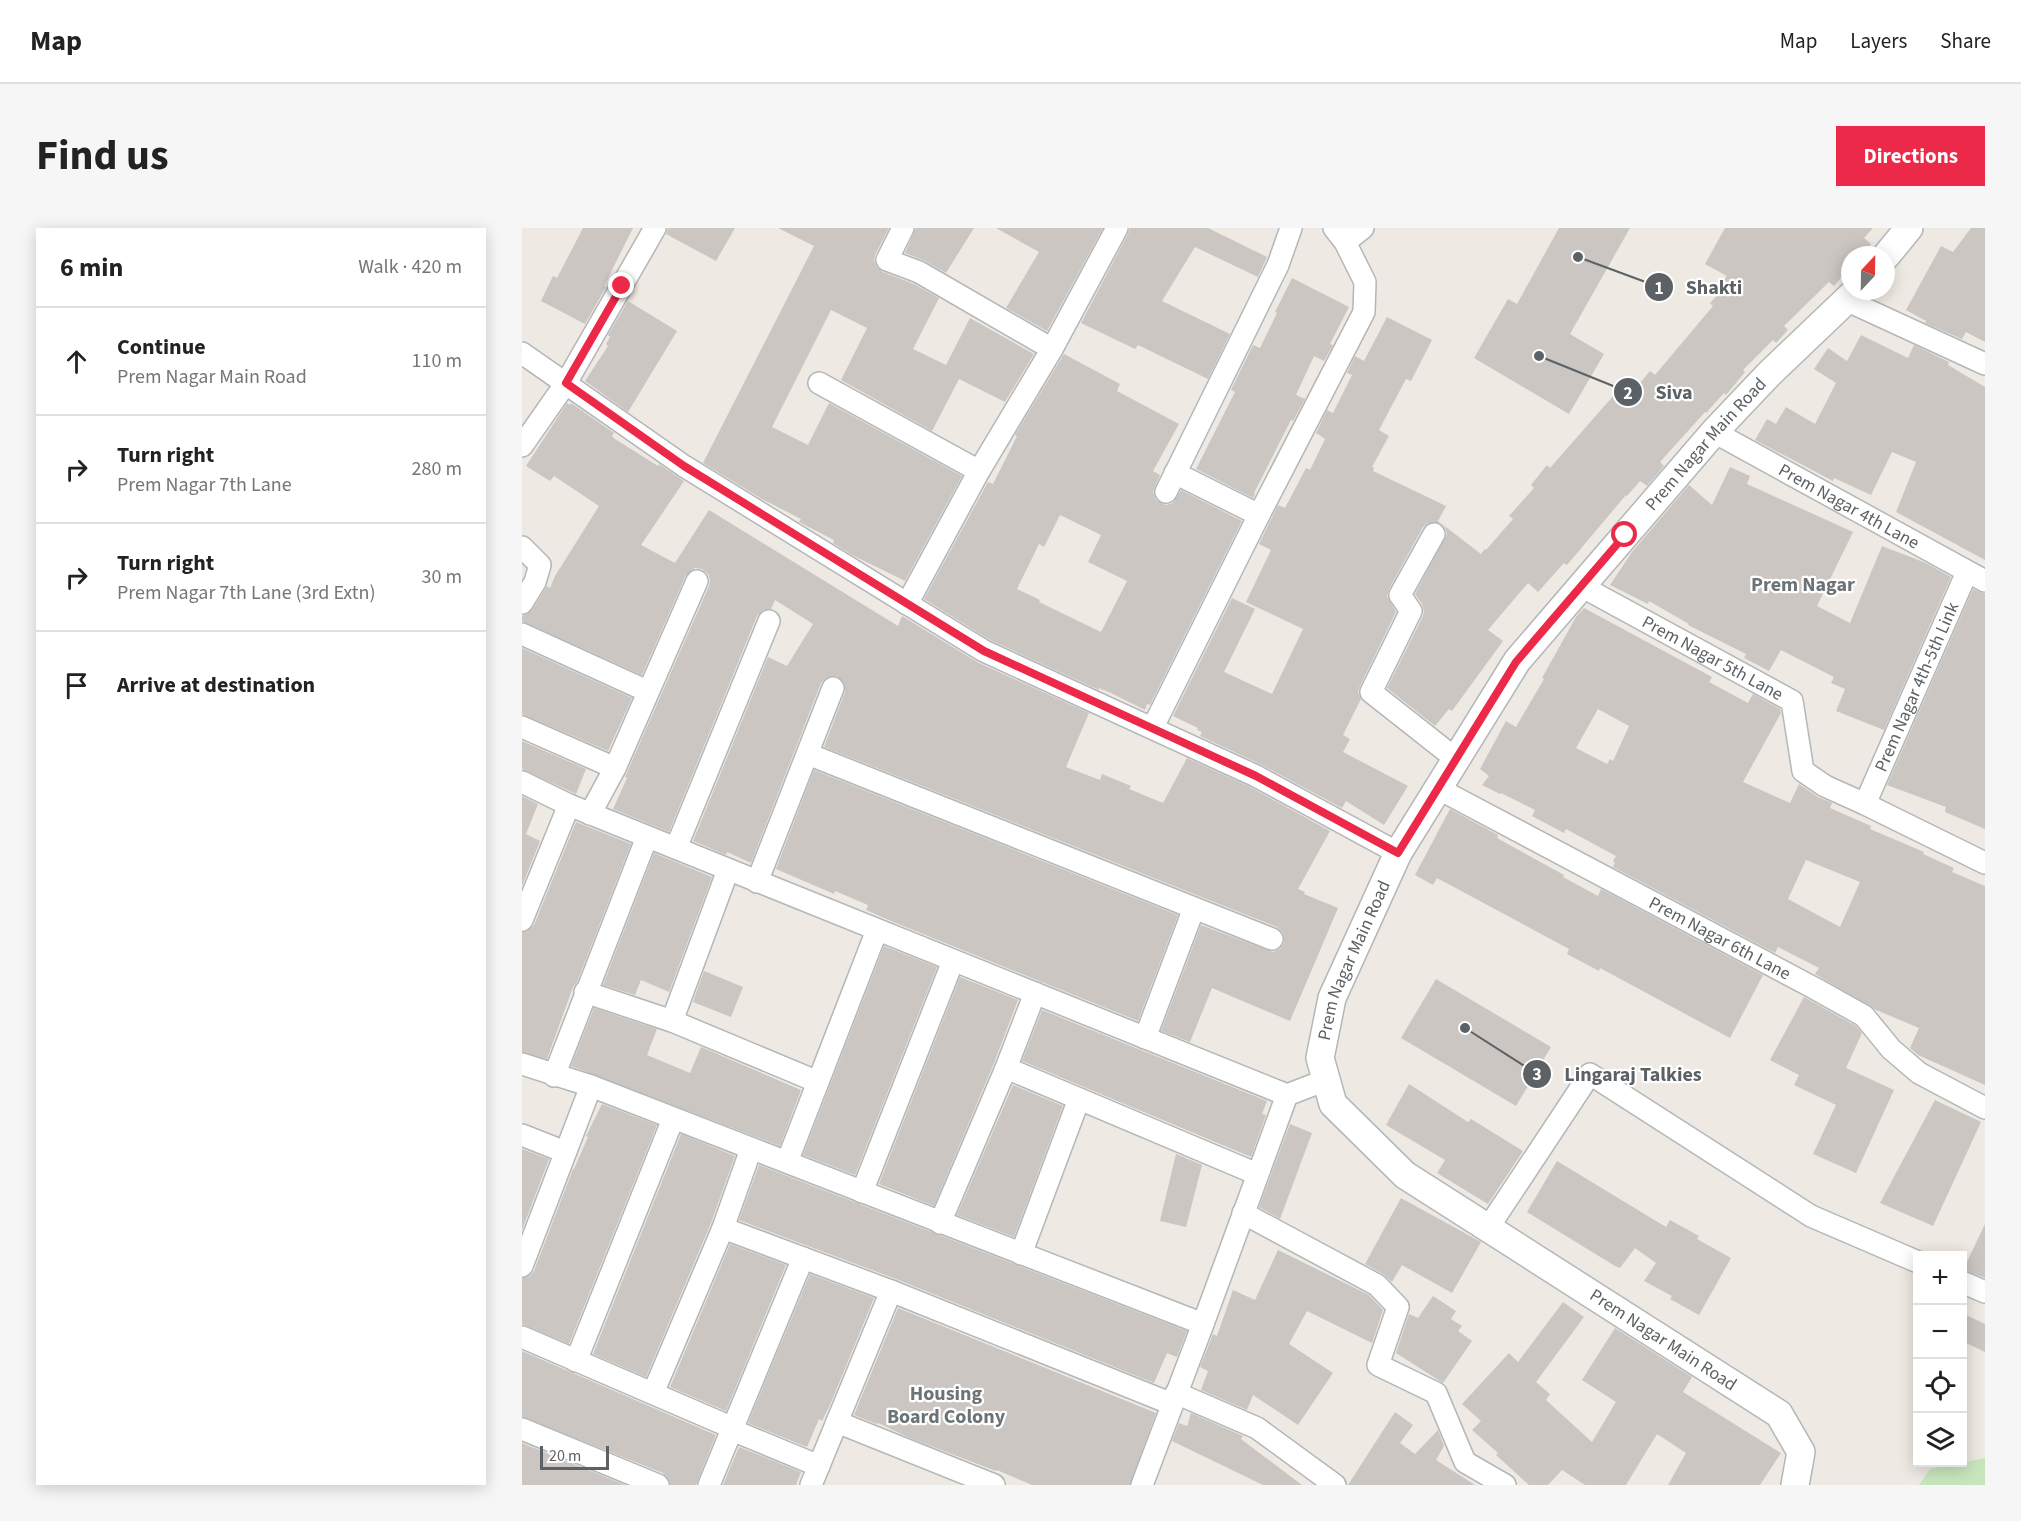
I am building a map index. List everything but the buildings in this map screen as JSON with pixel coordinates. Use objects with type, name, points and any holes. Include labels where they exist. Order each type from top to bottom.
[{"type":"street","points":[[522,446],[566,383],[655,228]]},
{"type":"street","points":[[903,228],[887,260],[919,272],[1052,349]]},
{"type":"street","points":[[907,603],[980,471],[1052,349],[1117,228]]},
{"type":"street","points":[[1166,492],[1278,265],[1291,228]]},
{"type":"street","points":[[1153,727],[1364,312],[1365,282],[1340,235],[1363,228]]},
{"type":"street","points":[[1895,246],[1910,228]]},
{"type":"street","name":"Prem Nagar Main Road","points":[[1795,1485],[1801,1452],[1779,1414],[1404,1175],[1333,1104],[1320,1058],[1332,998],[1398,853],[1516,662],[1714,432],[1769,374],[1848,300]]},
{"type":"street","points":[[1860,300],[1985,364]]},
{"type":"street","points":[[522,353],[684,466],[984,651],[1256,776],[1398,853]]},
{"type":"street","points":[[819,383],[980,471]]},
{"type":"street","name":"Prem Nagar 4th Lane","points":[[1714,432],[1976,577]]},
{"type":"street","points":[[1176,472],[1259,515]]},
{"type":"street","points":[[1434,534],[1400,595],[1411,611],[1371,692],[1456,759]]},
{"type":"street","points":[[522,547],[540,565],[535,582],[522,603]]},
{"type":"street","name":"Prem Nagar 4th-5th Link","points":[[1865,804],[1976,577]]},
{"type":"street","points":[[590,814],[615,768],[647,691],[698,581]]},
{"type":"street","name":"Prem Nagar 5th Lane","points":[[1581,586],[1792,701],[1803,771],[1825,786],[1985,863]]},
{"type":"street","points":[[676,848],[769,621]]},
{"type":"street","points":[[522,634],[647,691]]},
{"type":"street","points":[[757,882],[833,688]]},
{"type":"street","points":[[522,727],[615,768]]},
{"type":"street","points":[[808,754],[1272,939]]},
{"type":"street","points":[[522,782],[590,814],[1287,1095],[1326,1080]]},
{"type":"street","name":"Prem Nagar 6th Lane","points":[[1439,789],[1864,1016],[1891,1049],[1919,1073],[1985,1108]]},
{"type":"street","points":[[522,920],[529,885],[569,805]]},
{"type":"street","points":[[554,1076],[647,837]]},
{"type":"street","points":[[672,1021],[728,870]]},
{"type":"street","points":[[1145,1038],[1194,908]]},
{"type":"street","points":[[787,1162],[877,930]]},
{"type":"street","points":[[861,1192],[953,960]]},
{"type":"street","points":[[585,992],[672,1021],[818,1082]]},
{"type":"street","points":[[940,1223],[1006,1068],[1035,993]]},
{"type":"street","points":[[522,1064],[591,1086],[1203,1324]]},
{"type":"street","points":[[1006,1068],[1257,1174]]},
{"type":"street","points":[[1488,1228],[1590,1074],[1811,1216],[1913,1261]]},
{"type":"street","points":[[522,1266],[528,1232],[565,1152],[591,1086]]},
{"type":"street","points":[[1142,1485],[1287,1095]]},
{"type":"street","points":[[1022,1254],[1079,1099]]},
{"type":"street","points":[[576,1360],[673,1119]]},
{"type":"street","points":[[522,1135],[565,1152]]},
{"type":"street","points":[[653,1393],[723,1227],[751,1149]]},
{"type":"street","points":[[1243,1213],[1377,1285],[1398,1307],[1378,1365],[1436,1393],[1465,1462],[1505,1485]]},
{"type":"street","points":[[723,1227],[1257,1428],[1335,1485]]},
{"type":"street","points":[[709,1485],[803,1258]]},
{"type":"street","points":[[1967,1284],[1985,1292]]},
{"type":"street","points":[[522,1337],[733,1429],[815,1476],[891,1291]]},
{"type":"street","points":[[837,1422],[994,1485]]},
{"type":"street","points":[[522,1430],[615,1477],[658,1485]]},
{"type":"green space","points":[[1985,1458],[1985,1485],[1919,1485],[1930,1469],[1967,1467],[1967,1462]]},
{"type":"place","name":"Shakti","points":[[1578,257]]},
{"type":"place","name":"Siva","points":[[1539,356]]},
{"type":"place","name":"Lingaraj Talkies","points":[[1465,1028]]},
{"type":"district","name":"Prem Nagar","points":[[1803,585]]},
{"type":"district","name":"Housing Board Colony","points":[[946,1406]]},
{"type":"route","points":[[622,286],[566,383],[684,466],[984,651],[1256,776],[1398,853],[1516,662],[1625,535]]}]
